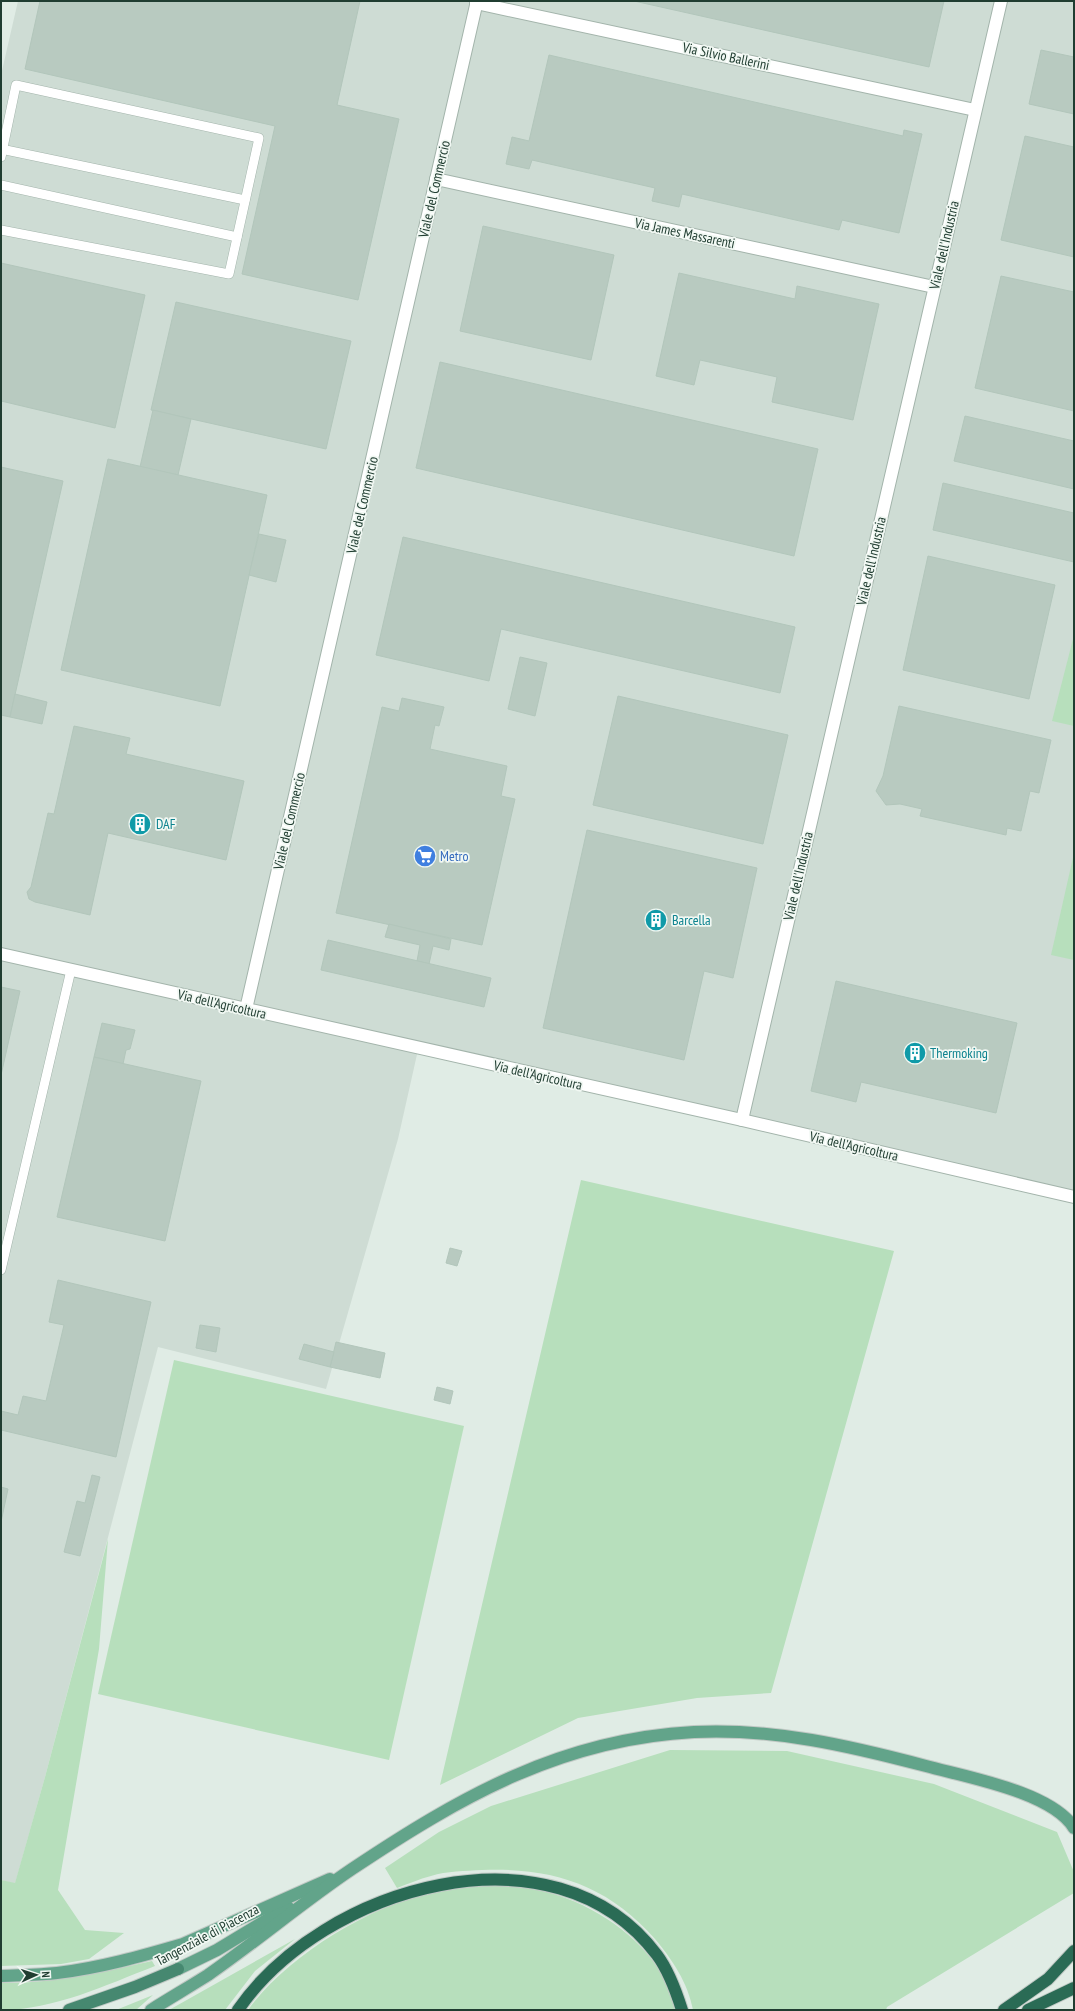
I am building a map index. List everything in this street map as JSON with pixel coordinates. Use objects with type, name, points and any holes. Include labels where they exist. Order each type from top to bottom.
[{"type":"highway","points":[[238,2010],[260,1982],[277,1966],[296,1950],[341,1921],[390,1898],[416,1889],[463,1880],[521,1881],[553,1888],[594,1903],[612,1913],[627,1924],[657,1955],[668,1974],[682,2010]]},
{"type":"highway","points":[[1004,2010],[1048,1979],[1074,1951]]},
{"type":"highway","name":"Tangenziale di Piacenza","points":[[69,2010],[128,1990],[178,1969]]},
{"type":"highway","points":[[1028,2010],[1074,1988]]},
{"type":"main road","points":[[151,2010],[206,1976],[351,1870],[475,1793],[522,1771],[564,1757],[611,1744],[648,1737],[695,1732],[740,1732],[783,1735],[819,1740],[866,1750],[1027,1795],[1049,1805],[1072,1824]]},
{"type":"main road","points":[[1,1976],[57,1973],[128,1960],[183,1944],[351,1870]]},
{"type":"main road","name":"Tangenziale di Piacenza","points":[[178,1969],[217,1950],[351,1870]]},
{"type":"street","name":"Viale dell'Industria","points":[[742,1120],[1000,1]]},
{"type":"street","name":"Via Silvio Ballerini","points":[[476,2],[975,110]]},
{"type":"street","name":"Viale del Commercio","points":[[246,1009],[476,2]]},
{"type":"street","name":"Via James Massarenti","points":[[436,179],[934,287]]},
{"type":"street","name":"Via dell'Agricoltura","points":[[1,954],[742,1120],[1074,1197]]},
{"type":"lane","points":[[1,230],[228,274],[237,237],[259,138],[16,85],[2,151],[245,200]]},
{"type":"lane","points":[[1,185],[237,237]]},
{"type":"lane","points":[[1,1270],[71,970]]},
{"type":"shaded area","points":[[18,1],[1074,1],[1074,1199],[418,1050],[398,1139],[326,1389],[158,1347],[45,1777],[15,1884],[1,1880],[1,75]]},
{"type":"green space","points":[[1074,635],[1074,726],[1052,721]]},
{"type":"green space","points":[[1074,853],[1074,960],[1051,955]]},
{"type":"green space","points":[[581,1180],[894,1251],[771,1693],[697,1698],[578,1718],[440,1785]]},
{"type":"green space","points":[[174,1360],[464,1426],[389,1760],[98,1694]]},
{"type":"green space","points":[[108,1539],[99,1649],[58,1890],[85,1930],[124,1933],[89,1959],[61,1964],[1,1966],[1,1880],[15,1883],[45,1777]]},
{"type":"green space","points":[[670,1750],[787,1751],[934,1784],[1057,1832],[1074,1872],[1074,1893],[887,2007],[886,2010],[693,2010],[691,2000],[683,1981],[673,1963],[655,1939],[637,1920],[618,1905],[577,1883],[555,1876],[532,1872],[482,1870],[437,1874],[397,1888],[385,1868],[439,1832],[491,1806]]},
{"type":"green space","points":[[493,1885],[523,1887],[567,1898],[615,1924],[629,1935],[653,1961],[667,1985],[677,2010],[248,2010],[283,1972],[329,1937],[354,1922],[406,1900],[430,1893]]},
{"type":"green space","points":[[295,1939],[255,1971],[225,2010],[169,2010]]},
{"type":"green space","points":[[152,1961],[155,1966],[80,1995],[41,2006],[1,2010],[1,1983],[40,1982],[96,1973]]},
{"type":"green space","points":[[153,1995],[136,2010],[116,2010]]},
{"type":"building","points":[[40,1],[360,1],[337,105],[399,119],[358,300],[242,274],[275,126],[25,69]]},
{"type":"building","points":[[634,1],[944,1],[929,67]]},
{"type":"building","points":[[1041,50],[1074,57],[1074,114],[1029,104]]},
{"type":"building","points":[[549,55],[903,136],[904,130],[922,134],[899,233],[842,220],[839,230],[682,194],[679,207],[652,201],[655,188],[532,160],[529,169],[506,164],[512,137],[529,141]]},
{"type":"building","points":[[1025,136],[1074,147],[1074,257],[1001,240]]},
{"type":"building","points":[[483,226],[614,255],[591,360],[460,331]]},
{"type":"building","points":[[1,263],[145,295],[115,428],[1,401]]},
{"type":"building","points":[[679,273],[795,299],[797,286],[879,304],[853,420],[772,402],[777,377],[700,360],[694,385],[656,376]]},
{"type":"building","points":[[1001,276],[1074,292],[1074,411],[975,388]]},
{"type":"building","points":[[176,302],[351,341],[326,449],[151,410]]},
{"type":"building","points":[[440,362],[818,449],[794,556],[416,468]]},
{"type":"building","points":[[153,410],[191,419],[178,475],[140,467]]},
{"type":"building","points":[[965,416],[1074,441],[1074,489],[954,461]]},
{"type":"building","points":[[108,459],[267,495],[220,706],[61,670]]},
{"type":"building","points":[[1,467],[63,481],[10,717],[1,715]]},
{"type":"building","points":[[943,483],[1074,513],[1074,562],[933,530]]},
{"type":"building","points":[[259,534],[286,540],[276,582],[249,575]]},
{"type":"building","points":[[403,537],[795,627],[780,693],[501,629],[489,681],[376,655]]},
{"type":"building","points":[[928,556],[1055,585],[1029,699],[903,670]]},
{"type":"building","points":[[520,657],[547,663],[535,716],[508,709]]},
{"type":"building","points":[[15,694],[47,702],[42,724],[10,717]]},
{"type":"building","points":[[618,696],[788,735],[763,844],[593,805]]},
{"type":"building","name":"Metro","points":[[402,698],[444,707],[439,726],[435,725],[430,749],[507,766],[501,796],[515,799],[482,945],[336,913],[382,707],[399,711]]},
{"type":"building","points":[[899,706],[1051,740],[1039,793],[1030,791],[1021,831],[1007,828],[1006,835],[920,816],[922,809],[900,804],[886,805],[876,791],[883,776]]},
{"type":"building","name":"DAF","points":[[74,726],[130,738],[126,754],[244,781],[226,860],[108,833],[90,915],[35,902],[29,899],[27,892],[31,887],[48,813],[54,814]]},
{"type":"building","name":"Barcella","points":[[587,830],[757,868],[733,978],[704,971],[684,1060],[543,1028]]},
{"type":"building","points":[[389,924],[451,939],[449,950],[433,946],[429,964],[417,961],[420,945],[385,937]]},
{"type":"building","points":[[328,940],[491,978],[484,1007],[321,970]]},
{"type":"building","name":"Thermoking","points":[[836,981],[1017,1023],[996,1113],[861,1082],[856,1102],[811,1091]]},
{"type":"building","points":[[1,987],[20,991],[1,1075]]},
{"type":"building","points":[[102,1023],[135,1030],[130,1049],[126,1050],[123,1064],[94,1057]]},
{"type":"building","points":[[94,1057],[201,1081],[165,1241],[57,1217]]},
{"type":"building","points":[[450,1248],[462,1251],[457,1266],[446,1263]]},
{"type":"building","points":[[58,1280],[151,1302],[116,1457],[1,1430],[1,1411],[18,1415],[23,1396],[46,1401],[64,1325],[49,1322]]},
{"type":"building","points":[[200,1325],[220,1328],[216,1352],[196,1348]]},
{"type":"building","points":[[336,1342],[385,1353],[380,1378],[330,1367]]},
{"type":"building","points":[[304,1344],[334,1352],[330,1367],[299,1359]]},
{"type":"building","points":[[437,1387],[453,1391],[450,1404],[434,1400]]},
{"type":"building","points":[[92,1475],[100,1477],[80,1556],[64,1552],[77,1501],[85,1503]]},
{"type":"building","points":[[1,1487],[8,1489],[1,1522]]},
{"type":"place","name":"DAF","points":[[140,824]]},
{"type":"place","name":"Metro","points":[[425,856]]},
{"type":"place","name":"Barcella","points":[[656,920]]},
{"type":"place","name":"Thermoking","points":[[915,1053]]}]
